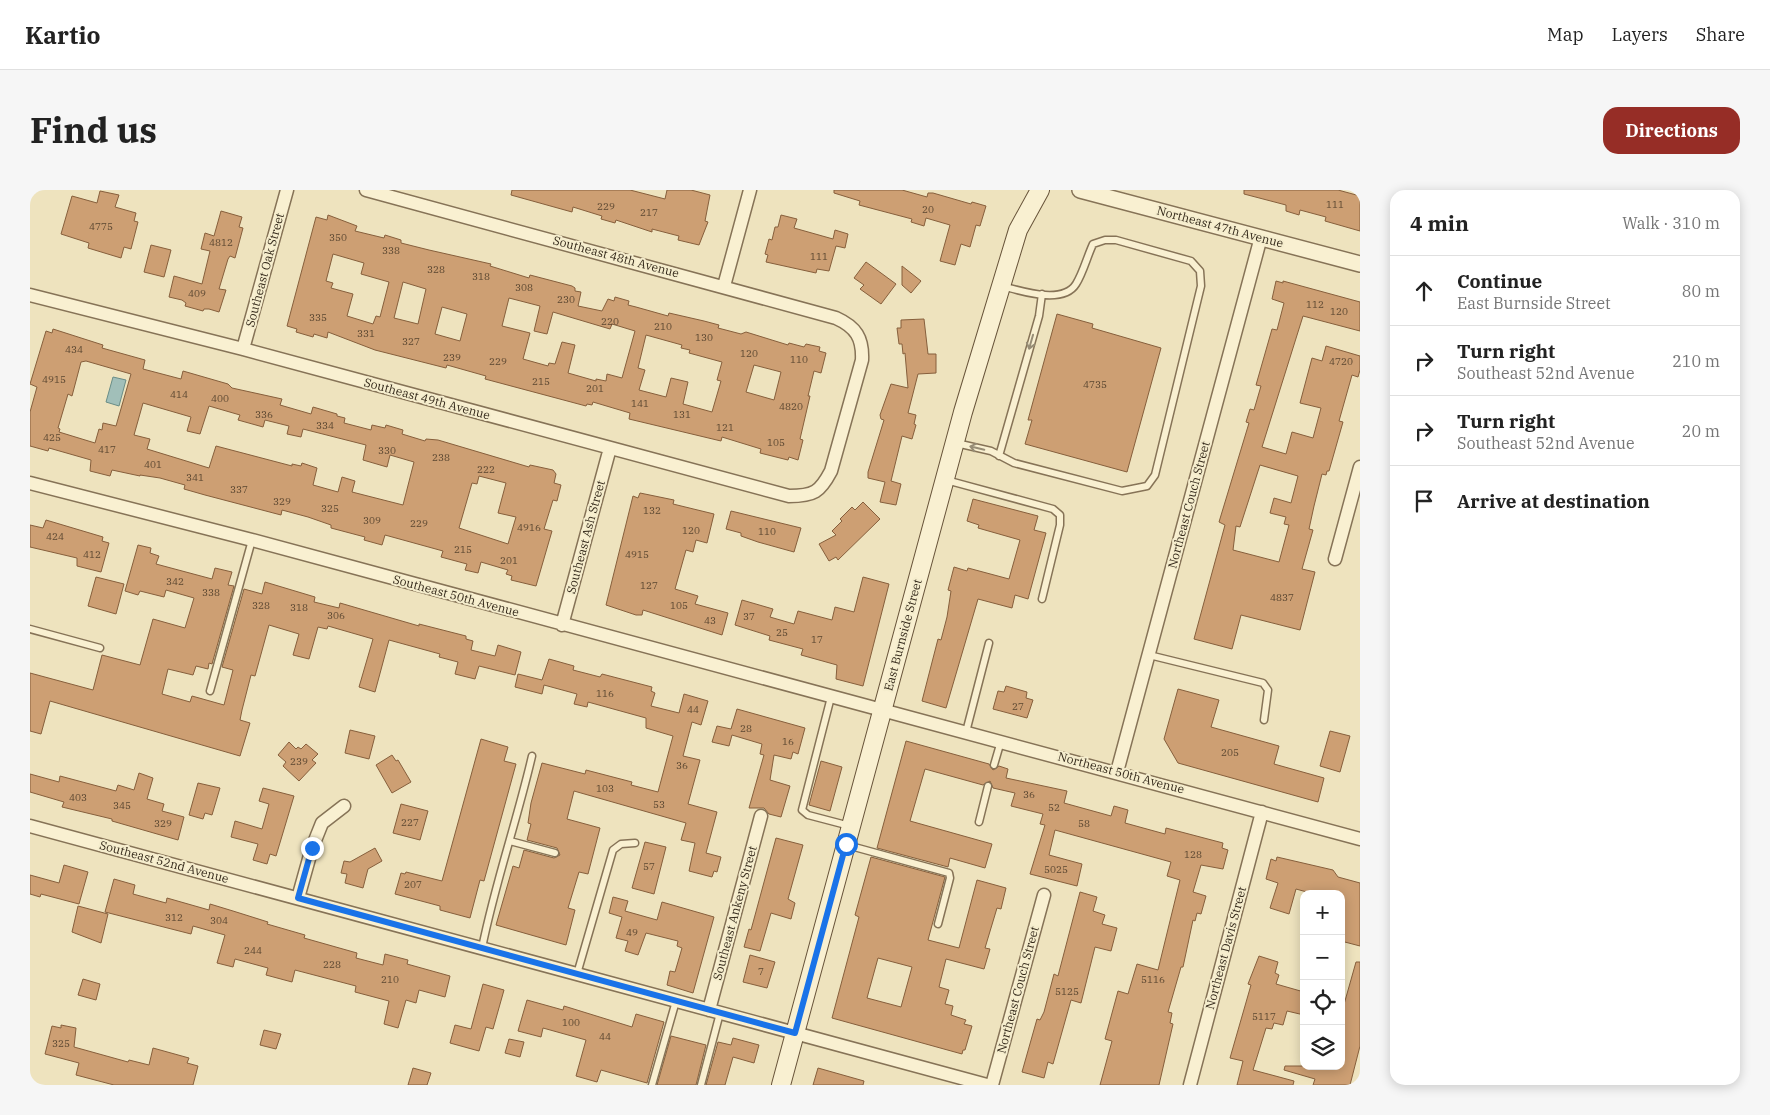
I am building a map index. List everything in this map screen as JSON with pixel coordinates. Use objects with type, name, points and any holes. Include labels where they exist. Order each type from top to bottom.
[{"type":"main road","name":"East Burnside Street","points":[[781,1085],[955,443],[1018,230],[1040,190]]},
{"type":"street","name":"Southeast Oak Street","points":[[244,349],[287,190]]},
{"type":"street","name":"Southeast 48th Avenue","points":[[366,190],[724,286],[836,318],[850,324],[859,336],[863,348],[862,360],[831,471],[822,487]]},
{"type":"street","points":[[724,286],[750,190]]},
{"type":"street","name":"Northeast 47th Avenue","points":[[1080,190],[1360,264]]},
{"type":"street","name":"Northeast Couch Street","points":[[1118,772],[1261,237]]},
{"type":"street","name":"Southeast 49th Avenue","points":[[30,295],[244,349],[789,496],[803,496],[822,487]]},
{"type":"street","name":"Southeast Ash Street","points":[[562,625],[610,448]]},
{"type":"street","points":[[1335,559],[1360,467]]},
{"type":"street","name":"Southeast 50th Avenue","points":[[30,483],[252,540],[882,710]]},
{"type":"street","name":"Northeast 50th Avenue","points":[[882,710],[1118,772],[1360,839]]},
{"type":"street","points":[[298,898],[322,822],[344,806]]},
{"type":"street","name":"Northeast Davis Street","points":[[1190,1085],[1262,812]]},
{"type":"street","name":"Southeast Ankeny Street","points":[[714,1011],[761,816]]},
{"type":"street","name":"Southeast 52nd Avenue","points":[[30,826],[986,1085]]},
{"type":"street","name":"Northeast Couch Street","points":[[992,1085],[1044,895]]},
{"type":"lane","points":[[955,443],[999,456],[1014,463],[1122,491],[1147,486],[1155,475],[1201,286],[1200,271],[1191,261],[1116,240],[1105,240],[1092,244],[1076,286],[1062,295],[1042,294],[1001,286]]},
{"type":"lane","points":[[999,456],[1039,316],[1042,294]]},
{"type":"lane","points":[[945,480],[1053,509],[1060,515],[1060,525],[1042,599]]},
{"type":"lane","points":[[210,691],[252,540]]},
{"type":"lane","points":[[30,630],[100,648]]},
{"type":"lane","points":[[966,732],[989,643]]},
{"type":"lane","points":[[1149,655],[1263,683],[1268,690],[1264,720]]},
{"type":"lane","points":[[831,697],[802,810],[808,815],[851,826]]},
{"type":"lane","points":[[994,765],[1001,741]]},
{"type":"lane","points":[[482,948],[492,898],[510,841],[532,756]]},
{"type":"lane","points":[[979,822],[988,786]]},
{"type":"lane","points":[[510,841],[554,853]]},
{"type":"lane","points":[[577,974],[613,850],[621,844],[635,842]]},
{"type":"lane","points":[[846,844],[949,873],[950,878],[938,924]]},
{"type":"lane","points":[[652,1085],[676,1001]]},
{"type":"lane","points":[[701,1085],[714,1011]]},
{"type":"water","points":[[113,377],[126,380],[119,406],[106,402]]},
{"type":"building","points":[[512,190],[630,190],[665,199],[667,190],[691,190],[710,195],[705,221],[708,222],[699,245],[678,240],[679,236],[652,229],[652,232],[616,220],[615,223],[601,219],[602,216],[573,207],[572,212],[511,195]]},
{"type":"building","points":[[834,190],[902,190],[927,197],[928,193],[933,193],[971,204],[972,202],[986,206],[980,226],[976,225],[970,247],[961,244],[955,265],[940,261],[950,225],[926,218],[924,226],[911,222],[912,219],[859,205],[860,201],[834,193]]},
{"type":"building","points":[[1244,190],[1338,190],[1360,196],[1360,231],[1325,221],[1326,217],[1300,210],[1299,215],[1286,211],[1286,205],[1244,194]]},
{"type":"building","points":[[100,191],[119,195],[115,207],[136,213],[134,221],[138,222],[131,249],[124,247],[121,258],[88,248],[89,243],[61,234],[72,196],[97,203]]},
{"type":"building","points":[[221,211],[242,217],[239,227],[243,228],[235,258],[230,256],[228,259],[219,289],[226,290],[219,312],[209,309],[204,309],[203,311],[185,306],[186,303],[182,300],[169,297],[174,276],[202,284],[210,251],[201,249],[205,233],[214,236]]},
{"type":"building","points":[[328,215],[357,226],[355,231],[384,238],[385,235],[401,240],[401,243],[491,264],[490,266],[529,278],[530,275],[572,286],[575,288],[575,291],[581,292],[578,306],[602,311],[608,299],[614,301],[615,297],[629,301],[628,305],[668,316],[669,313],[704,321],[719,325],[718,328],[741,334],[746,332],[788,345],[789,343],[804,347],[806,344],[820,347],[819,351],[826,353],[821,373],[814,371],[800,439],[803,440],[798,460],[789,457],[788,460],[760,453],[761,449],[722,437],[721,441],[629,419],[630,413],[593,402],[592,405],[587,404],[586,406],[485,379],[486,376],[447,365],[446,368],[375,350],[328,332],[327,338],[314,334],[313,337],[296,332],[297,329],[287,326],[316,217],[327,220]],"holes":[[[333,254],[364,263],[361,274],[389,282],[380,317],[376,316],[373,324],[347,316],[353,294],[331,288],[333,283],[326,281]],[[403,282],[426,289],[418,324],[394,318]],[[509,298],[540,306],[534,331],[547,334],[553,312],[610,329],[612,324],[635,331],[622,378],[607,374],[606,381],[596,379],[596,381],[568,373],[575,345],[562,342],[555,364],[549,363],[548,366],[523,359],[530,333],[502,326]],[[442,307],[467,314],[460,341],[435,334]],[[646,335],[682,345],[681,348],[690,350],[689,353],[722,362],[717,380],[721,381],[712,412],[683,404],[688,382],[671,378],[666,397],[639,390],[645,370],[638,368]],[[754,365],[781,372],[774,400],[746,392]]]},
{"type":"building","points":[[781,215],[797,219],[794,228],[833,239],[835,230],[848,234],[845,248],[836,246],[829,271],[817,269],[816,273],[766,262],[768,255],[765,254],[769,239],[772,240],[775,227],[778,227]]},
{"type":"building","points":[[151,245],[171,250],[164,277],[144,272]]},
{"type":"building","points":[[866,262],[896,284],[881,304],[860,289],[864,285],[854,278]]},
{"type":"building","points":[[902,266],[921,281],[911,293],[902,285]]},
{"type":"building","points":[[1276,281],[1283,283],[1283,281],[1360,302],[1360,331],[1303,316],[1262,447],[1286,454],[1292,432],[1313,438],[1321,408],[1300,403],[1312,358],[1322,361],[1326,346],[1360,356],[1360,370],[1358,377],[1352,375],[1339,421],[1343,422],[1329,471],[1327,471],[1326,475],[1322,474],[1314,506],[1309,529],[1313,530],[1302,569],[1315,572],[1300,630],[1241,615],[1232,649],[1194,639],[1225,525],[1219,522],[1249,423],[1246,422],[1250,409],[1254,410],[1261,386],[1256,385],[1272,329],[1277,330],[1284,303],[1272,299]],"holes":[[[1260,465],[1298,476],[1291,503],[1274,498],[1270,513],[1286,517],[1284,524],[1289,525],[1279,562],[1233,550],[1236,526],[1240,527]]]},
{"type":"building","points":[[1057,314],[1093,324],[1092,328],[1161,348],[1127,472],[1025,444],[1032,420],[1028,420]]},
{"type":"building","points":[[924,319],[928,354],[936,354],[936,373],[918,374],[908,413],[916,415],[914,424],[916,425],[912,439],[902,436],[891,481],[901,484],[896,505],[880,502],[885,482],[868,478],[868,472],[884,420],[881,419],[880,415],[891,384],[908,388],[905,353],[903,354],[902,344],[899,344],[897,328],[901,328],[901,320]]},
{"type":"building","points":[[53,329],[103,345],[102,348],[145,360],[143,369],[181,379],[183,371],[228,384],[232,388],[282,399],[280,405],[311,414],[313,407],[337,414],[337,416],[345,418],[344,423],[371,430],[372,425],[385,428],[386,425],[403,430],[402,434],[425,441],[426,439],[438,440],[529,467],[530,465],[553,470],[556,474],[554,483],[561,485],[557,501],[553,500],[544,529],[552,531],[536,586],[511,580],[512,576],[506,574],[508,570],[481,562],[478,573],[465,570],[467,564],[441,557],[443,551],[385,535],[382,545],[364,540],[365,537],[331,528],[331,525],[308,517],[282,510],[281,515],[205,495],[184,489],[185,485],[160,478],[112,470],[110,476],[90,471],[91,460],[49,448],[48,451],[30,446],[30,412],[37,387],[30,384],[46,331],[52,333]],"holes":[[[86,361],[131,374],[116,426],[103,423],[102,430],[99,429],[95,443],[59,432],[60,429],[58,428],[68,394],[72,396],[81,362]],[[143,403],[191,417],[187,431],[200,434],[209,406],[240,415],[238,420],[263,427],[265,420],[289,426],[287,434],[301,437],[303,429],[366,445],[363,460],[387,467],[390,455],[414,462],[403,505],[352,492],[355,481],[342,477],[338,492],[313,485],[317,468],[302,463],[301,466],[292,464],[292,466],[216,446],[209,468],[147,449],[150,439],[134,435]],[[479,476],[506,483],[498,513],[516,517],[508,544],[459,528],[472,483],[477,484]]]},
{"type":"building","points":[[640,493],[674,500],[673,504],[714,514],[707,543],[696,540],[693,552],[686,550],[675,589],[698,596],[695,604],[728,613],[722,635],[643,610],[642,615],[636,615],[606,605],[633,496],[638,498]]},
{"type":"building","points":[[973,499],[1038,516],[1034,530],[1046,533],[1028,599],[1015,595],[1012,608],[978,599],[946,708],[922,701],[938,639],[941,640],[947,617],[951,591],[948,590],[954,567],[967,571],[968,568],[1009,579],[1020,540],[978,528],[979,525],[967,521]]},
{"type":"building","points":[[863,502],[880,519],[838,560],[836,557],[829,561],[819,544],[836,535],[832,531],[842,521],[840,519],[852,507],[855,510]]},
{"type":"building","points":[[731,511],[801,528],[794,552],[758,542],[741,536],[741,533],[726,529]]},
{"type":"building","points":[[46,520],[103,537],[102,541],[109,543],[101,572],[77,566],[77,558],[30,547],[30,525],[43,528]]},
{"type":"building","points":[[138,545],[151,548],[150,553],[159,556],[156,564],[212,579],[215,568],[232,572],[228,585],[234,586],[212,664],[209,663],[208,669],[196,666],[193,675],[168,669],[162,694],[190,702],[192,696],[224,705],[233,670],[222,667],[244,589],[262,594],[265,582],[315,597],[314,602],[339,608],[340,603],[419,626],[419,624],[466,636],[466,639],[473,641],[471,650],[495,656],[498,645],[521,652],[515,675],[479,666],[475,679],[455,674],[458,662],[439,657],[440,654],[389,640],[375,692],[359,687],[373,639],[328,626],[327,629],[318,627],[309,659],[293,655],[299,634],[269,625],[255,676],[251,675],[242,710],[240,720],[250,723],[240,756],[50,701],[41,734],[30,731],[30,673],[93,690],[102,655],[140,665],[153,619],[185,628],[194,598],[166,590],[164,597],[140,591],[138,595],[125,591]]},
{"type":"building","points":[[96,577],[124,584],[116,614],[88,606]]},
{"type":"building","points":[[863,577],[889,584],[863,686],[836,679],[837,665],[801,655],[803,649],[769,640],[770,636],[735,625],[742,600],[773,609],[770,617],[794,624],[798,611],[832,620],[835,607],[854,612]]},
{"type":"building","points":[[549,659],[574,666],[573,670],[600,677],[602,674],[652,687],[651,691],[655,693],[651,706],[679,713],[684,694],[708,701],[701,725],[692,722],[683,756],[700,760],[688,804],[717,812],[706,853],[721,857],[717,872],[714,871],[712,877],[689,871],[695,843],[681,840],[686,823],[574,791],[567,819],[600,828],[588,874],[579,872],[568,908],[575,910],[566,945],[496,925],[513,866],[519,868],[524,850],[554,858],[560,855],[557,848],[527,840],[531,824],[528,823],[531,803],[542,763],[585,774],[586,770],[632,782],[631,785],[658,792],[673,736],[646,728],[646,718],[588,702],[587,707],[574,704],[577,694],[544,685],[542,694],[515,687],[518,674],[542,680]]},
{"type":"building","points":[[1006,686],[1027,692],[1026,698],[1033,700],[1027,718],[993,709],[998,691],[1004,692]]},
{"type":"building","points":[[1178,689],[1219,700],[1211,727],[1279,746],[1274,764],[1324,778],[1318,802],[1178,763],[1164,739]]},
{"type":"building","points":[[737,709],[805,728],[798,754],[793,752],[791,759],[774,755],[770,780],[790,786],[781,817],[769,814],[764,808],[749,808],[764,755],[760,754],[762,744],[732,735],[729,746],[712,742],[717,726],[731,729]]},
{"type":"building","points":[[350,730],[375,736],[369,759],[345,753]]},
{"type":"building","points":[[1330,731],[1350,736],[1340,772],[1320,766]]},
{"type":"building","points":[[481,739],[508,747],[504,761],[516,764],[484,881],[480,880],[470,918],[440,910],[440,906],[395,894],[401,873],[405,874],[406,872],[442,881]]},
{"type":"building","points":[[906,741],[989,764],[993,770],[999,766],[1008,769],[1006,778],[1067,791],[1064,803],[1111,816],[1114,806],[1128,810],[1125,823],[1165,834],[1166,828],[1223,843],[1222,848],[1228,850],[1223,869],[1201,865],[1193,892],[1206,896],[1201,914],[1197,913],[1195,921],[1193,920],[1183,967],[1181,967],[1168,1012],[1172,1013],[1170,1023],[1173,1024],[1159,1085],[1100,1085],[1112,1041],[1105,1039],[1118,991],[1128,994],[1137,964],[1158,970],[1180,880],[1167,876],[1171,862],[1055,830],[1049,855],[1082,864],[1077,886],[1030,874],[1045,825],[1040,824],[1043,814],[1011,806],[1015,793],[993,788],[990,781],[983,785],[925,769],[910,821],[992,844],[985,868],[950,858],[948,867],[877,848]]},
{"type":"building","points":[[289,742],[296,749],[298,747],[301,749],[306,744],[318,754],[312,760],[316,763],[299,781],[283,766],[286,762],[278,755]]},
{"type":"building","points":[[392,755],[396,761],[398,760],[411,782],[392,793],[376,765]]},
{"type":"building","points":[[821,761],[842,767],[830,811],[809,805]]},
{"type":"building","points":[[139,773],[153,778],[147,799],[164,804],[162,811],[184,817],[178,840],[112,821],[112,819],[62,807],[64,802],[30,792],[30,774],[59,782],[60,776],[116,791],[118,785],[134,790]]},
{"type":"building","points":[[198,783],[220,788],[212,815],[205,813],[203,819],[189,815]]},
{"type":"building","points":[[263,788],[294,796],[276,856],[270,854],[267,864],[253,860],[258,844],[231,837],[235,821],[262,829],[269,804],[259,801]]},
{"type":"building","points":[[401,804],[428,811],[420,840],[393,833]]},
{"type":"building","points":[[776,838],[803,845],[788,899],[795,903],[791,919],[771,913],[760,951],[744,947],[749,929],[751,930]]},
{"type":"building","points":[[645,842],[666,847],[654,894],[632,888]]},
{"type":"building","points":[[375,848],[382,861],[368,869],[363,888],[345,883],[347,874],[341,873],[344,861],[350,862]]},
{"type":"building","points":[[871,857],[945,877],[928,940],[959,948],[977,880],[1006,888],[1001,909],[997,908],[985,948],[990,949],[984,969],[946,959],[939,987],[949,990],[945,1004],[953,1006],[951,1015],[966,1020],[964,1024],[972,1026],[962,1054],[832,1018],[859,917],[855,915]],"holes":[[[878,958],[912,967],[901,1007],[867,998]]]},
{"type":"building","points":[[1277,857],[1333,870],[1338,877],[1360,883],[1360,946],[1345,942],[1345,890],[1296,889],[1289,914],[1270,908],[1278,883],[1266,879],[1271,859],[1276,861]]},
{"type":"building","points":[[64,865],[88,872],[79,904],[41,894],[40,897],[30,894],[30,875],[59,883]]},
{"type":"building","points":[[114,879],[135,885],[133,894],[166,903],[167,898],[209,910],[210,904],[305,935],[304,938],[357,953],[356,958],[383,965],[385,954],[408,960],[407,964],[450,976],[445,997],[419,990],[416,1003],[406,1000],[398,1028],[384,1024],[389,1001],[355,992],[356,986],[295,970],[292,982],[266,975],[268,968],[235,959],[233,967],[217,963],[225,935],[193,926],[191,934],[105,912]]},
{"type":"building","points":[[1080,892],[1097,897],[1093,911],[1105,915],[1102,924],[1117,928],[1111,951],[1095,947],[1081,1003],[1071,1000],[1053,1064],[1048,1062],[1044,1078],[1022,1072],[1037,1019],[1040,1020],[1044,1012],[1054,974],[1058,976]]},
{"type":"building","points":[[613,897],[628,901],[625,911],[657,920],[662,902],[714,917],[693,993],[667,985],[670,971],[675,972],[682,948],[677,946],[678,941],[646,933],[638,955],[625,951],[628,941],[616,938],[622,917],[609,913]]},
{"type":"building","points":[[78,906],[108,914],[101,943],[72,932]]},
{"type":"building","points":[[750,955],[775,962],[767,988],[743,982]]},
{"type":"building","points":[[1259,956],[1278,962],[1275,973],[1279,975],[1276,984],[1300,991],[1300,1014],[1287,1011],[1283,1025],[1274,1023],[1272,1029],[1266,1028],[1253,1070],[1294,1081],[1293,1085],[1237,1085],[1243,1061],[1230,1058],[1251,985],[1248,984]]},
{"type":"building","points":[[1356,962],[1360,962],[1360,1046],[1350,1085],[1313,1085],[1315,1079],[1284,1070],[1285,1066],[1300,1066],[1300,1070],[1345,1070],[1345,1001]]},
{"type":"building","points":[[83,979],[100,984],[96,1000],[78,995]]},
{"type":"building","points":[[483,984],[504,990],[493,1029],[486,1027],[479,1051],[450,1043],[455,1025],[471,1029]]},
{"type":"building","points":[[527,1000],[563,1010],[564,1006],[632,1027],[636,1014],[664,1022],[647,1083],[601,1070],[597,1082],[576,1076],[586,1040],[543,1028],[541,1037],[518,1031]]},
{"type":"building","points":[[61,1025],[76,1028],[74,1047],[128,1062],[129,1060],[149,1065],[153,1048],[189,1058],[187,1063],[198,1066],[193,1085],[114,1085],[76,1075],[79,1063],[45,1054],[52,1026],[61,1028]]},
{"type":"building","points":[[264,1030],[281,1034],[276,1049],[260,1045]]},
{"type":"building","points":[[671,1036],[706,1045],[696,1085],[657,1085]]},
{"type":"building","points":[[733,1038],[759,1045],[754,1063],[733,1057],[725,1085],[706,1085],[718,1042],[731,1045]]},
{"type":"building","points":[[509,1039],[524,1042],[520,1057],[505,1053]]},
{"type":"building","points":[[413,1068],[431,1073],[427,1085],[408,1085]]},
{"type":"building","points":[[818,1068],[864,1081],[863,1085],[813,1085]]},
{"type":"route","points":[[312,848],[298,898],[795,1033],[846,844]]}]
